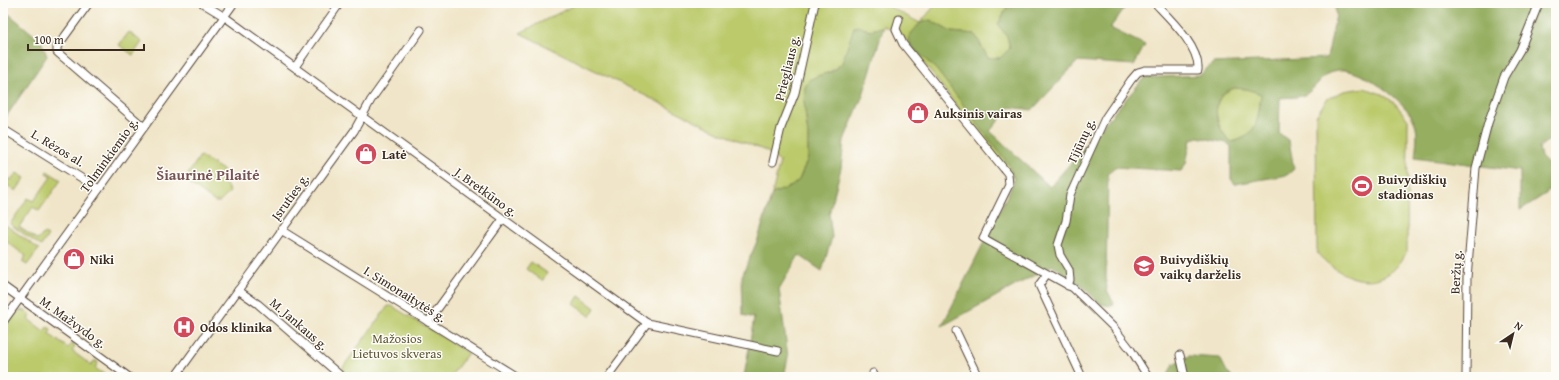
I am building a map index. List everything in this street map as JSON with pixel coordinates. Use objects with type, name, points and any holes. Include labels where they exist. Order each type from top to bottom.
[{"type":"street","points":[[89,3],[57,47],[58,54],[144,127]]},
{"type":"street","name":"J. Bretkūno g.","points":[[202,3],[224,17],[362,116],[647,323],[778,351]]},
{"type":"street","name":"Tolminkiemio g.","points":[[3,322],[234,3]]},
{"type":"street","points":[[295,68],[340,3]]},
{"type":"street","name":"Priegliaus g.","points":[[773,162],[781,128],[795,93],[815,3]]},
{"type":"street","name":"Tijūnų g.","points":[[1068,286],[1070,280],[1068,270],[1060,255],[1058,245],[1066,221],[1070,195],[1105,118],[1138,72],[1145,70],[1198,70],[1199,62],[1192,48],[1179,30],[1155,3]]},
{"type":"street","name":"Beržų g.","points":[[1466,377],[1467,278],[1476,168],[1488,123],[1504,77],[1520,50],[1540,3]]},
{"type":"street","points":[[898,20],[896,30],[903,44],[1008,174],[1009,185],[983,238],[1068,286],[1084,298],[1114,328],[1131,350],[1148,377]]},
{"type":"street","name":"Įsruties g.","points":[[175,377],[354,131],[371,100],[421,30]]},
{"type":"street","name":"L. Rėzos al.","points":[[3,129],[99,189]]},
{"type":"street","points":[[428,322],[503,219]]},
{"type":"street","name":"I. Simonaitytės g.","points":[[281,230],[517,377]]},
{"type":"street","points":[[1047,274],[1040,285],[1082,377]]},
{"type":"street","name":"M. Mažvydo g.","points":[[3,286],[128,377]]},
{"type":"street","name":"M. Jankaus g.","points":[[238,290],[258,304],[342,377]]},
{"type":"street","points":[[607,377],[647,323]]},
{"type":"street","points":[[956,331],[978,377]]},
{"type":"street","points":[[1180,355],[1185,377]]},
{"type":"green space","points":[[578,3],[889,3],[890,7],[920,23],[937,3],[1009,3],[998,25],[1007,36],[1010,48],[1000,58],[988,58],[974,34],[951,32],[930,20],[911,46],[936,69],[1009,165],[1014,179],[902,35],[884,26],[869,31],[865,28],[841,64],[827,73],[817,76],[804,101],[808,136],[808,158],[799,180],[792,186],[772,194],[780,162],[766,151],[718,132],[520,33]]},
{"type":"green space","points":[[1009,3],[1124,3],[1126,6],[1110,28],[1145,45],[1134,65],[1078,61],[1032,110],[1010,107],[990,131],[1050,187],[1144,78],[1200,75],[1213,63],[1327,58],[1336,15],[1335,5],[1343,3],[1556,3],[1556,139],[1543,144],[1539,148],[1541,157],[1552,168],[1556,182],[1547,193],[1520,210],[1520,171],[1415,157],[1417,139],[1416,125],[1402,104],[1381,87],[1358,74],[1347,71],[1333,71],[1324,77],[1308,93],[1302,96],[1280,98],[1279,133],[1289,141],[1294,169],[1287,175],[1235,184],[1231,179],[1231,146],[1227,143],[1198,137],[1191,140],[1186,163],[1181,171],[1114,167],[1108,175],[1106,278],[1107,290],[1114,304],[1110,306],[1101,304],[1082,286],[1053,265],[942,326],[1013,184],[1014,179],[1009,165],[936,69],[911,46],[909,36],[920,23],[930,20],[951,32],[975,34],[988,58],[1000,58],[1010,48],[1007,36],[998,25]],"holes":[[[1234,88],[1247,89],[1261,94],[1258,118],[1256,124],[1248,135],[1232,142],[1227,138],[1217,120],[1217,106],[1219,100],[1226,92]]]},
{"type":"green space","points":[[3,9],[41,41],[47,56],[6,117],[3,115]]},
{"type":"green space","points":[[859,26],[869,31],[884,26],[863,95],[844,140],[841,168],[829,214],[832,237],[822,271],[799,255],[779,289],[788,357],[784,377],[744,377],[754,318],[743,315],[742,276],[758,239],[772,194],[792,186],[799,180],[808,158],[808,136],[804,101],[805,87],[809,80],[834,71],[842,63],[854,27]]},
{"type":"green space","points":[[129,32],[142,42],[133,55],[119,45]]},
{"type":"green space","points":[[1234,88],[1247,89],[1261,94],[1256,124],[1248,135],[1232,142],[1223,132],[1217,120],[1216,113],[1219,100],[1223,94]]},
{"type":"green space","name":"Buivydiškių stadionas","points":[[1364,88],[1382,94],[1395,103],[1408,120],[1407,251],[1398,265],[1388,274],[1376,279],[1364,280],[1340,272],[1317,253],[1316,116],[1327,99],[1344,91]]},
{"type":"green space","points":[[200,156],[223,170],[225,183],[230,192],[220,202],[215,202],[189,183],[187,176]]},
{"type":"green space","points":[[47,171],[61,180],[39,211],[33,207],[19,227],[38,240],[44,233],[48,236],[41,246],[10,224],[28,198],[34,201],[51,177],[46,173]]},
{"type":"green space","points":[[17,173],[25,178],[16,191],[7,185],[3,191],[4,175],[11,180]]},
{"type":"green space","points":[[3,223],[39,249],[27,265],[22,262],[26,256],[3,239]]},
{"type":"green space","points":[[531,262],[547,273],[542,281],[526,269]]},
{"type":"green space","points":[[579,296],[595,308],[590,316],[574,304]]},
{"type":"green space","name":"Mažosios Lietuvos skveras","points":[[388,306],[392,306],[468,353],[450,377],[355,377],[356,375],[351,371],[348,374],[343,370],[343,367]]},
{"type":"green space","points":[[24,310],[31,315],[28,319],[44,331],[47,327],[50,328],[51,330],[49,334],[68,348],[74,344],[75,347],[72,351],[91,365],[94,361],[97,361],[98,363],[95,368],[108,377],[3,377],[3,329],[16,311]]},
{"type":"green space","points":[[1189,356],[1220,358],[1227,372],[1232,377],[1167,377],[1173,364]]},
{"type":"place","name":"Auksinis vairas","points":[[918,113]]},
{"type":"place","name":"Latė","points":[[366,154]]},
{"type":"place","name":"Buivydiškių stadionas","points":[[1362,186]]},
{"type":"place","name":"Niki","points":[[74,259]]},
{"type":"place","name":"Buivydiškių vaikų darželis","points":[[1144,266]]},
{"type":"place","name":"Odos klinika","points":[[184,327]]},
{"type":"district","name":"Šiaurinė Pilaitė","points":[[208,174]]}]
